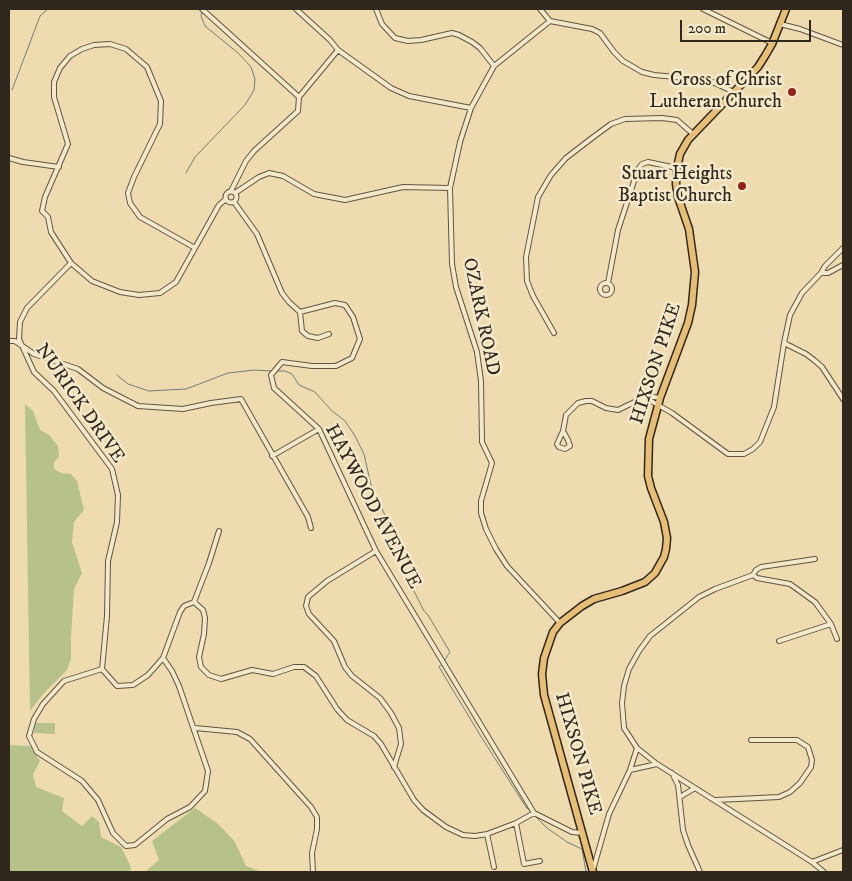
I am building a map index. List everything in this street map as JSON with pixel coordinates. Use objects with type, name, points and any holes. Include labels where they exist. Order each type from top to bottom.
[{"type":"main road","name":"HIXSON PIKE","points":[[593,871],[544,695],[542,674],[544,658],[553,632],[560,623],[594,599],[633,588],[645,582],[655,573],[664,557],[667,538],[664,522],[651,488],[647,464],[649,439],[660,398],[688,323],[695,281],[695,261],[692,244],[676,184],[680,154],[693,134],[758,67],[772,44],[786,9]]},
{"type":"street","points":[[202,9],[299,97]]},
{"type":"street","points":[[296,9],[320,30],[338,50],[391,88],[409,96],[471,108]]},
{"type":"street","points":[[376,9],[382,24],[395,38],[408,41],[420,40],[452,33],[459,35],[480,48],[494,66]]},
{"type":"street","points":[[540,9],[550,21],[592,29],[600,33],[623,61],[642,72],[708,80],[734,92]]},
{"type":"street","points":[[703,9],[772,44]]},
{"type":"street","name":"OZARK ROAD","points":[[550,21],[494,66],[471,108],[460,142],[450,188],[452,264],[456,287],[477,352],[481,381],[482,442],[492,463],[481,501],[481,513],[486,529],[507,566],[560,623]]},
{"type":"street","points":[[780,24],[800,28],[843,45]]},
{"type":"street","points":[[195,248],[140,217],[130,203],[128,193],[134,177],[160,124],[161,100],[146,67],[126,49],[110,44],[94,45],[70,56],[60,68],[54,82],[54,97],[68,144],[45,197],[42,211],[48,217],[50,232],[71,263],[92,281],[120,292],[139,295],[160,293],[170,288],[176,282],[195,248],[219,205],[226,200]]},
{"type":"street","points":[[233,192],[246,161],[254,150],[298,111],[299,97],[338,50]]},
{"type":"street","points":[[554,333],[533,296],[527,281],[526,257],[538,197],[551,174],[566,158],[592,138],[611,124],[625,119],[677,120],[693,134]]},
{"type":"street","points":[[9,158],[59,167]]},
{"type":"street","points":[[608,283],[618,230],[638,169],[642,164],[648,162],[677,168]]},
{"type":"street","points":[[226,200],[226,194],[269,173],[283,176],[314,194],[345,200],[404,187],[450,188]]},
{"type":"street","points":[[233,192],[237,198],[234,202]]},
{"type":"street","points":[[226,200],[234,202]]},
{"type":"street","points":[[234,202],[258,234],[282,293],[288,302],[300,312],[302,331],[308,336],[318,338],[329,334]]},
{"type":"street","points":[[641,400],[658,405],[728,454],[744,454],[760,442],[770,421],[778,391],[784,343],[790,315],[802,293],[843,248]]},
{"type":"street","name":"NURICK DRIVE","points":[[71,263],[27,308],[20,322],[19,339],[20,345],[34,372],[54,391],[112,469],[118,495],[117,522],[108,561],[107,616],[102,669]]},
{"type":"street","points":[[820,273],[828,273],[843,265]]},
{"type":"street","name":"HAYWOOD AVENUE","points":[[300,312],[334,303],[345,304],[353,317],[360,339],[352,358],[336,366],[312,366],[282,362],[271,375],[274,388],[319,429],[376,551],[534,813]]},
{"type":"street","points":[[9,341],[15,341],[34,354],[78,369],[102,388],[138,406],[183,409],[241,399],[308,517],[311,528]]},
{"type":"street","points":[[784,343],[806,354],[822,367],[843,399]]},
{"type":"street","points":[[563,431],[566,415],[578,403],[592,401],[606,408],[618,410],[647,396],[660,398]]},
{"type":"street","points":[[272,456],[319,429]]},
{"type":"street","points":[[163,658],[179,686],[195,728],[208,770],[205,791],[190,807],[167,819],[135,845],[126,846],[113,833],[98,800],[82,781],[37,752],[29,736],[34,719],[43,704],[64,681],[102,669],[117,686],[132,685],[148,675],[163,658],[180,612],[184,606],[194,602],[219,531]]},
{"type":"street","points":[[376,551],[327,581],[308,597],[306,606],[309,614],[334,641],[345,667],[352,676],[380,698],[391,712],[398,728],[401,744],[394,767]]},
{"type":"street","points":[[753,576],[756,570],[767,565],[815,559]]},
{"type":"street","points":[[824,872],[812,862],[716,800],[672,774],[637,748],[624,728],[622,703],[629,669],[650,636],[699,597],[715,589],[753,576],[790,584],[815,602],[831,624],[837,639]]},
{"type":"street","points":[[194,602],[202,610],[205,618],[204,634],[198,657],[201,668],[209,675],[221,679],[252,670],[273,674],[294,667],[304,667],[316,676],[347,720],[374,736],[381,744],[414,800],[434,819],[454,832],[475,836],[487,834],[516,823],[534,813],[572,832],[583,833]]},
{"type":"street","points":[[779,641],[831,624]]},
{"type":"street","points":[[195,728],[237,732],[250,739],[311,807],[317,818],[312,853],[313,872]]},
{"type":"street","points":[[716,800],[779,797],[790,792],[800,783],[811,767],[812,760],[808,747],[797,740],[751,740]]},
{"type":"street","points":[[593,871],[609,814],[630,770],[637,748]]},
{"type":"street","points":[[630,770],[657,764]]},
{"type":"street","points":[[672,774],[678,785],[683,830],[700,872]]},
{"type":"street","points":[[680,797],[695,788]]},
{"type":"street","points":[[516,823],[524,864],[540,861]]},
{"type":"street","points":[[487,834],[494,867]]},
{"type":"street","points":[[812,862],[843,850]]},
{"type":"green space","points":[[25,404],[33,411],[40,430],[49,435],[58,446],[59,457],[54,462],[54,469],[61,473],[71,474],[77,481],[84,510],[74,522],[72,542],[82,573],[74,589],[71,659],[67,670],[44,693],[30,711]]},
{"type":"green space","points":[[35,723],[55,723],[55,734],[34,733]]},
{"type":"green space","points":[[10,745],[30,746],[40,761],[33,774],[36,787],[64,798],[62,811],[82,826],[92,816],[99,822],[101,837],[121,847],[131,867],[130,872],[9,872]]},
{"type":"green space","points":[[195,808],[217,823],[235,842],[246,866],[262,872],[145,872],[159,860],[152,841]]},
{"type":"waterway","points":[[12,90],[40,16],[48,9]]},
{"type":"waterway","points":[[186,173],[195,157],[245,105],[254,90],[255,79],[251,67],[238,53],[205,26],[201,16],[202,10]]},
{"type":"waterway","points":[[117,375],[128,384],[149,391],[186,389],[228,373],[254,370],[272,371]]},
{"type":"waterway","points":[[276,371],[285,371],[292,374],[299,385],[315,392],[331,410],[345,421],[355,436],[364,454],[371,485],[402,552],[407,577],[424,611],[450,652],[444,661]]},
{"type":"waterway","points":[[442,664],[439,667],[480,735],[531,812]]},
{"type":"waterway","points":[[534,815],[547,828],[567,842],[582,849],[586,872]]},
{"type":"place","name":"Cross of Christ Lutheran Church","points":[[792,92]]},
{"type":"place","name":"Stuart Heights Baptist Church","points":[[742,186]]}]
